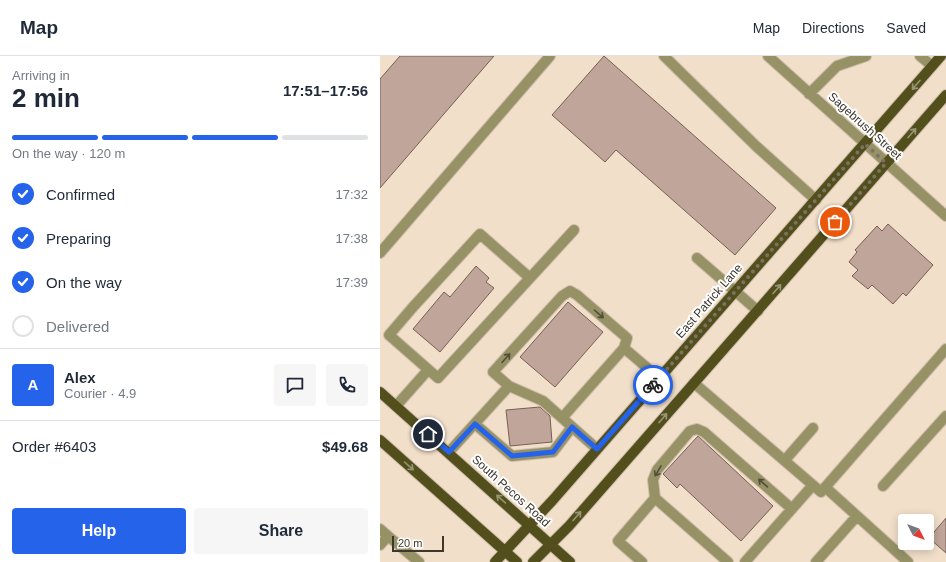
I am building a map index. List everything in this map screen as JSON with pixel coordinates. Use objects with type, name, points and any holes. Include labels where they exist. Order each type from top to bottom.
[{"type":"main road","name":"East Patrick Lane","points":[[495,562],[597,449],[941,56]]},
{"type":"main road","points":[[533,562],[551,545],[694,383],[946,94]]},
{"type":"main road","name":"South Pecos Road","points":[[380,392],[449,452],[570,562]]},
{"type":"main road","points":[[380,440],[517,562]]},
{"type":"street","points":[[380,253],[550,56]]},
{"type":"street","points":[[664,56],[750,140],[816,200]]},
{"type":"street","name":"Sagebrush Street","points":[[768,56],[946,216]]},
{"type":"street","points":[[809,94],[837,66],[866,56]]},
{"type":"street","points":[[920,56],[932,66]]},
{"type":"street","points":[[530,278],[480,234],[389,335],[438,378],[530,278],[574,230]]},
{"type":"street","points":[[697,258],[758,310]]},
{"type":"street","points":[[562,418],[624,348],[627,338],[577,295],[570,291],[562,296],[493,372],[509,386],[543,401],[572,427],[597,449]]},
{"type":"street","points":[[624,348],[659,378]]},
{"type":"street","points":[[694,383],[821,492],[946,350]]},
{"type":"street","points":[[396,406],[428,370]]},
{"type":"street","points":[[449,452],[509,386]]},
{"type":"street","points":[[883,486],[946,416]]},
{"type":"street","points":[[475,424],[512,456],[553,452],[572,427]]},
{"type":"street","points":[[785,460],[813,428]]},
{"type":"street","points":[[642,562],[618,541],[655,498],[654,480],[657,470],[690,431],[697,429],[704,432],[792,509]]},
{"type":"street","points":[[746,562],[813,485]]},
{"type":"street","points":[[825,488],[908,562]]},
{"type":"street","points":[[655,498],[728,562]]},
{"type":"street","points":[[816,562],[857,516]]},
{"type":"street","points":[[380,529],[419,562]]},
{"type":"street","points":[[380,545],[388,536]]},
{"type":"building","points":[[400,56],[494,56],[380,188],[380,79]]},
{"type":"building","points":[[604,56],[776,208],[735,255],[616,150],[605,162],[552,115]]},
{"type":"building","points":[[888,224],[933,265],[906,296],[903,293],[893,304],[872,285],[868,289],[852,276],[858,270],[849,262],[857,252],[855,250],[877,226],[882,231]]},
{"type":"building","points":[[476,266],[489,278],[486,282],[494,288],[440,352],[413,329],[444,292],[450,297]]},
{"type":"building","points":[[568,302],[603,332],[555,387],[520,357]]},
{"type":"building","points":[[540,407],[550,416],[552,442],[510,446],[506,410]]},
{"type":"building","points":[[698,436],[773,506],[741,541],[680,484],[677,488],[663,474]]},
{"type":"building","points":[[946,518],[946,553],[934,542],[934,532]]},
{"type":"way so far","points":[[653,385],[865,144],[886,163],[835,222]]},
{"type":"route","points":[[428,434],[449,452],[475,424],[512,456],[553,452],[572,427],[597,449],[653,385]]}]
